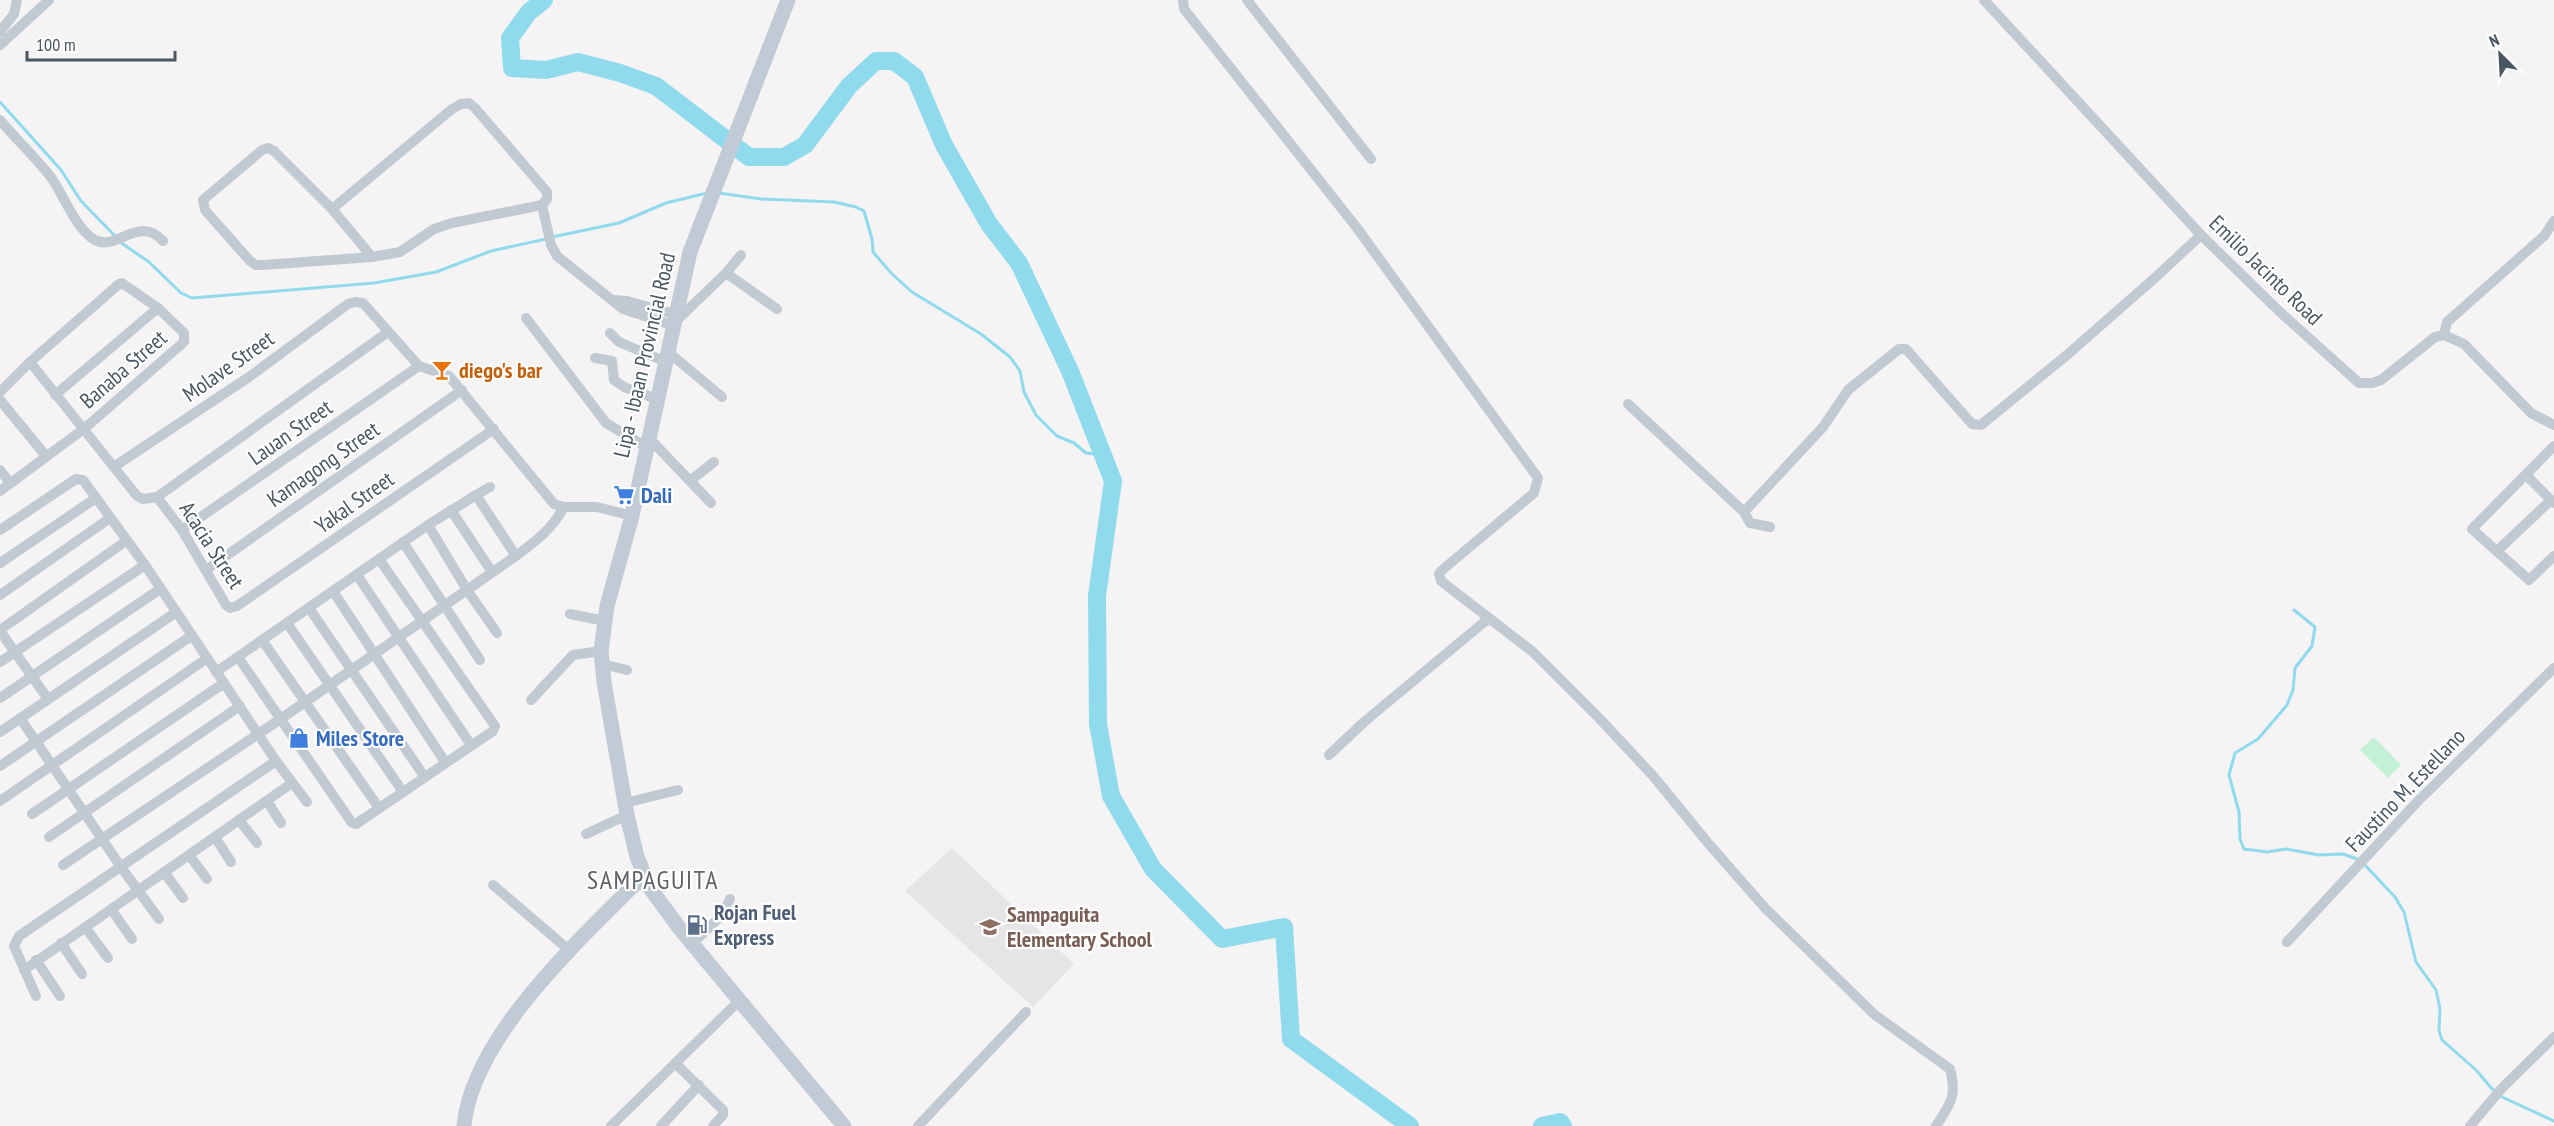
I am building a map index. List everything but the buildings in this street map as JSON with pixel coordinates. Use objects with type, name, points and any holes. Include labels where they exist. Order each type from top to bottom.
[{"type":"main road","name":"Lipa - Ibaan Provincial Road","points":[[788,0],[690,252],[673,319],[632,516],[605,621],[601,657],[626,809],[645,880],[662,907],[844,1126]]},
{"type":"main road","points":[[464,1126],[473,1088],[502,1031],[569,950],[634,885],[645,880]]},
{"type":"street","points":[[0,32],[14,14],[16,0]]},
{"type":"street","points":[[0,45],[48,0]]},
{"type":"street","points":[[1183,0],[1184,9],[1357,228],[1538,478],[1534,493],[1439,574],[1442,581],[1533,652],[1600,719],[1654,777],[1765,908],[1875,1015],[1950,1069],[1955,1087],[1952,1101],[1936,1126]]},
{"type":"street","points":[[1247,0],[1371,159]]},
{"type":"street","name":"Emilio Jacinto Road","points":[[1984,0],[2201,235],[2308,339],[2359,383],[2372,384],[2381,380],[2435,337],[2444,335]]},
{"type":"street","points":[[332,209],[452,109],[469,103],[547,192],[547,199],[542,206],[452,223],[434,229],[400,252],[372,257],[256,265],[205,210],[203,200],[262,150],[268,148],[274,151],[332,209],[372,257]]},
{"type":"street","points":[[0,120],[50,177],[85,233],[103,243],[137,230],[156,234],[163,241]]},
{"type":"street","points":[[542,206],[549,237],[557,256],[623,309],[673,319],[726,273],[741,255]]},
{"type":"street","points":[[2554,221],[2544,236],[2446,322],[2444,335],[2464,344],[2531,413],[2554,425]]},
{"type":"street","points":[[1744,512],[1823,427],[1848,390],[1899,349],[1906,349],[1972,423],[1981,425],[2067,355],[2201,235]]},
{"type":"street","points":[[726,273],[777,309]]},
{"type":"street","points":[[0,392],[30,362],[119,284],[158,308],[55,395]]},
{"type":"street","name":"Molave Street","points":[[115,466],[249,376],[348,304],[363,303],[388,332]]},
{"type":"street","name":"Banaba Street","points":[[0,491],[85,428],[184,342],[184,333],[158,308]]},
{"type":"street","points":[[526,318],[606,423],[647,442],[691,480],[711,503]]},
{"type":"street","points":[[30,362],[137,496],[143,499],[157,497],[388,332],[419,366],[449,376],[494,429],[547,498],[564,507],[597,507],[632,516]]},
{"type":"street","points":[[610,333],[619,342],[665,356],[722,397]]},
{"type":"street","points":[[595,358],[612,361],[614,380],[624,387],[657,399]]},
{"type":"street","name":"Lauan Street","points":[[182,530],[419,366]]},
{"type":"street","name":"Kamagong Street","points":[[206,570],[462,390]]},
{"type":"street","points":[[0,400],[45,456]]},
{"type":"street","points":[[1628,404],[1744,512],[1750,523],[1770,527]]},
{"type":"street","name":"Yakal Street","points":[[237,606],[494,429]]},
{"type":"street","points":[[2554,446],[2472,529],[2529,580],[2554,556]]},
{"type":"street","points":[[691,480],[714,462]]},
{"type":"street","points":[[0,470],[10,483]]},
{"type":"street","points":[[2497,551],[2553,501],[2526,475]]},
{"type":"street","points":[[0,530],[76,479],[82,480],[145,565],[206,659],[307,802]]},
{"type":"street","points":[[216,672],[428,525],[490,487]]},
{"type":"street","points":[[476,495],[516,556]]},
{"type":"street","name":"Acacia Street","points":[[157,497],[182,530],[225,605],[230,608],[237,606]]},
{"type":"street","points":[[0,563],[96,498]]},
{"type":"street","points":[[63,865],[282,718],[516,556],[546,534],[564,507]]},
{"type":"street","points":[[451,510],[492,572]]},
{"type":"street","points":[[0,595],[110,518]]},
{"type":"street","points":[[428,525],[467,590],[497,633]]},
{"type":"street","points":[[48,699],[0,630],[126,541]]},
{"type":"street","points":[[403,542],[480,660]]},
{"type":"street","points":[[238,657],[352,823],[356,824],[493,731],[495,726],[379,559]]},
{"type":"street","points":[[0,663],[145,565]]},
{"type":"street","points":[[357,575],[471,745]]},
{"type":"street","points":[[0,698],[160,589]]},
{"type":"street","points":[[333,591],[445,762]]},
{"type":"street","points":[[309,608],[424,777]]},
{"type":"street","points":[[0,732],[175,613]]},
{"type":"street","points":[[570,614],[605,621]]},
{"type":"street","points":[[1329,755],[1364,722],[1489,618]]},
{"type":"street","points":[[287,623],[403,792]]},
{"type":"street","points":[[0,766],[191,636]]},
{"type":"street","points":[[262,640],[380,808]]},
{"type":"street","points":[[531,700],[573,655],[582,652],[601,657],[627,670]]},
{"type":"street","points":[[0,801],[206,659]]},
{"type":"street","name":"Faustino M. Estellano","points":[[2287,942],[2418,801],[2554,668]]},
{"type":"street","points":[[32,814],[224,683]]},
{"type":"street","points":[[49,837],[240,706]]},
{"type":"street","points":[[21,718],[121,867],[159,919]]},
{"type":"street","points":[[36,996],[14,946],[19,936],[276,761]]},
{"type":"street","points":[[24,970],[292,783]]},
{"type":"street","points":[[586,834],[626,809],[678,790]]},
{"type":"street","points":[[267,801],[281,823]]},
{"type":"street","points":[[239,820],[257,843]]},
{"type":"street","points":[[215,837],[231,862]]},
{"type":"street","points":[[189,855],[207,879]]},
{"type":"street","points":[[164,872],[183,898]]},
{"type":"street","points":[[493,885],[569,950]]},
{"type":"street","points":[[692,944],[721,916],[730,899]]},
{"type":"street","points":[[111,909],[132,939]]},
{"type":"street","points":[[85,927],[108,958]]},
{"type":"street","points":[[61,943],[82,974]]},
{"type":"street","points":[[36,960],[60,996]]},
{"type":"street","points":[[611,1126],[740,1000]]},
{"type":"street","points":[[918,1126],[1026,1012]]},
{"type":"street","points":[[2470,1126],[2502,1088],[2554,1037]]},
{"type":"street","points":[[676,1064],[724,1113],[712,1126]]},
{"type":"street","points":[[662,1126],[699,1085]]},
{"type":"shaded area","name":"Sampaguita Elementary School","points":[[952,848],[1074,964],[1033,1007],[905,891]]},
{"type":"green space","points":[[2374,737],[2401,765],[2388,778],[2360,750]]},
{"type":"waterway","points":[[544,0],[529,12],[510,38],[512,68],[546,70],[578,62],[620,73],[656,86],[749,157],[784,157],[805,145],[849,86],[876,61],[894,61],[915,77],[944,145],[989,224],[1019,263],[1070,371],[1113,481],[1097,596],[1098,724],[1111,796],[1153,869],[1222,939],[1284,927],[1291,1039],[1410,1126]]},
{"type":"waterway","points":[[0,102],[61,170],[81,201],[115,236]]},
{"type":"waterway","points":[[552,237],[619,223],[666,203],[707,193]]},
{"type":"waterway","points":[[719,193],[761,199],[834,202],[864,211],[872,239],[873,252],[892,274],[912,292],[981,334],[1010,357],[1020,371],[1024,392],[1036,415],[1057,436],[1074,443],[1086,453],[1103,455]]},
{"type":"waterway","points":[[120,242],[149,262],[181,293],[192,298],[374,283],[436,272],[491,251],[546,239]]},
{"type":"waterway","points":[[2294,610],[2315,627],[2312,646],[2295,668],[2293,690],[2287,705],[2258,739],[2235,753],[2229,775],[2239,812],[2240,839],[2244,849],[2267,852],[2286,849],[2319,855],[2343,854],[2360,860]]},
{"type":"waterway","points":[[2364,864],[2395,897],[2404,912],[2416,962],[2436,990],[2440,1009],[2439,1031],[2442,1040],[2476,1070],[2493,1090]]},
{"type":"waterway","points":[[2502,1097],[2554,1121]]},
{"type":"waterway","points":[[1542,1126],[1560,1122],[1563,1126]]},
{"type":"place","name":"diego's bar","points":[[442,370]]},
{"type":"place","name":"Dali","points":[[624,495]]},
{"type":"place","name":"Miles Store","points":[[299,738]]},
{"type":"place","name":"Rojan Fuel Express","points":[[697,925]]},
{"type":"place","name":"Sampaguita Elementary School","points":[[990,927]]},
{"type":"district","name":"SAMPAGUITA","points":[[653,879]]}]
